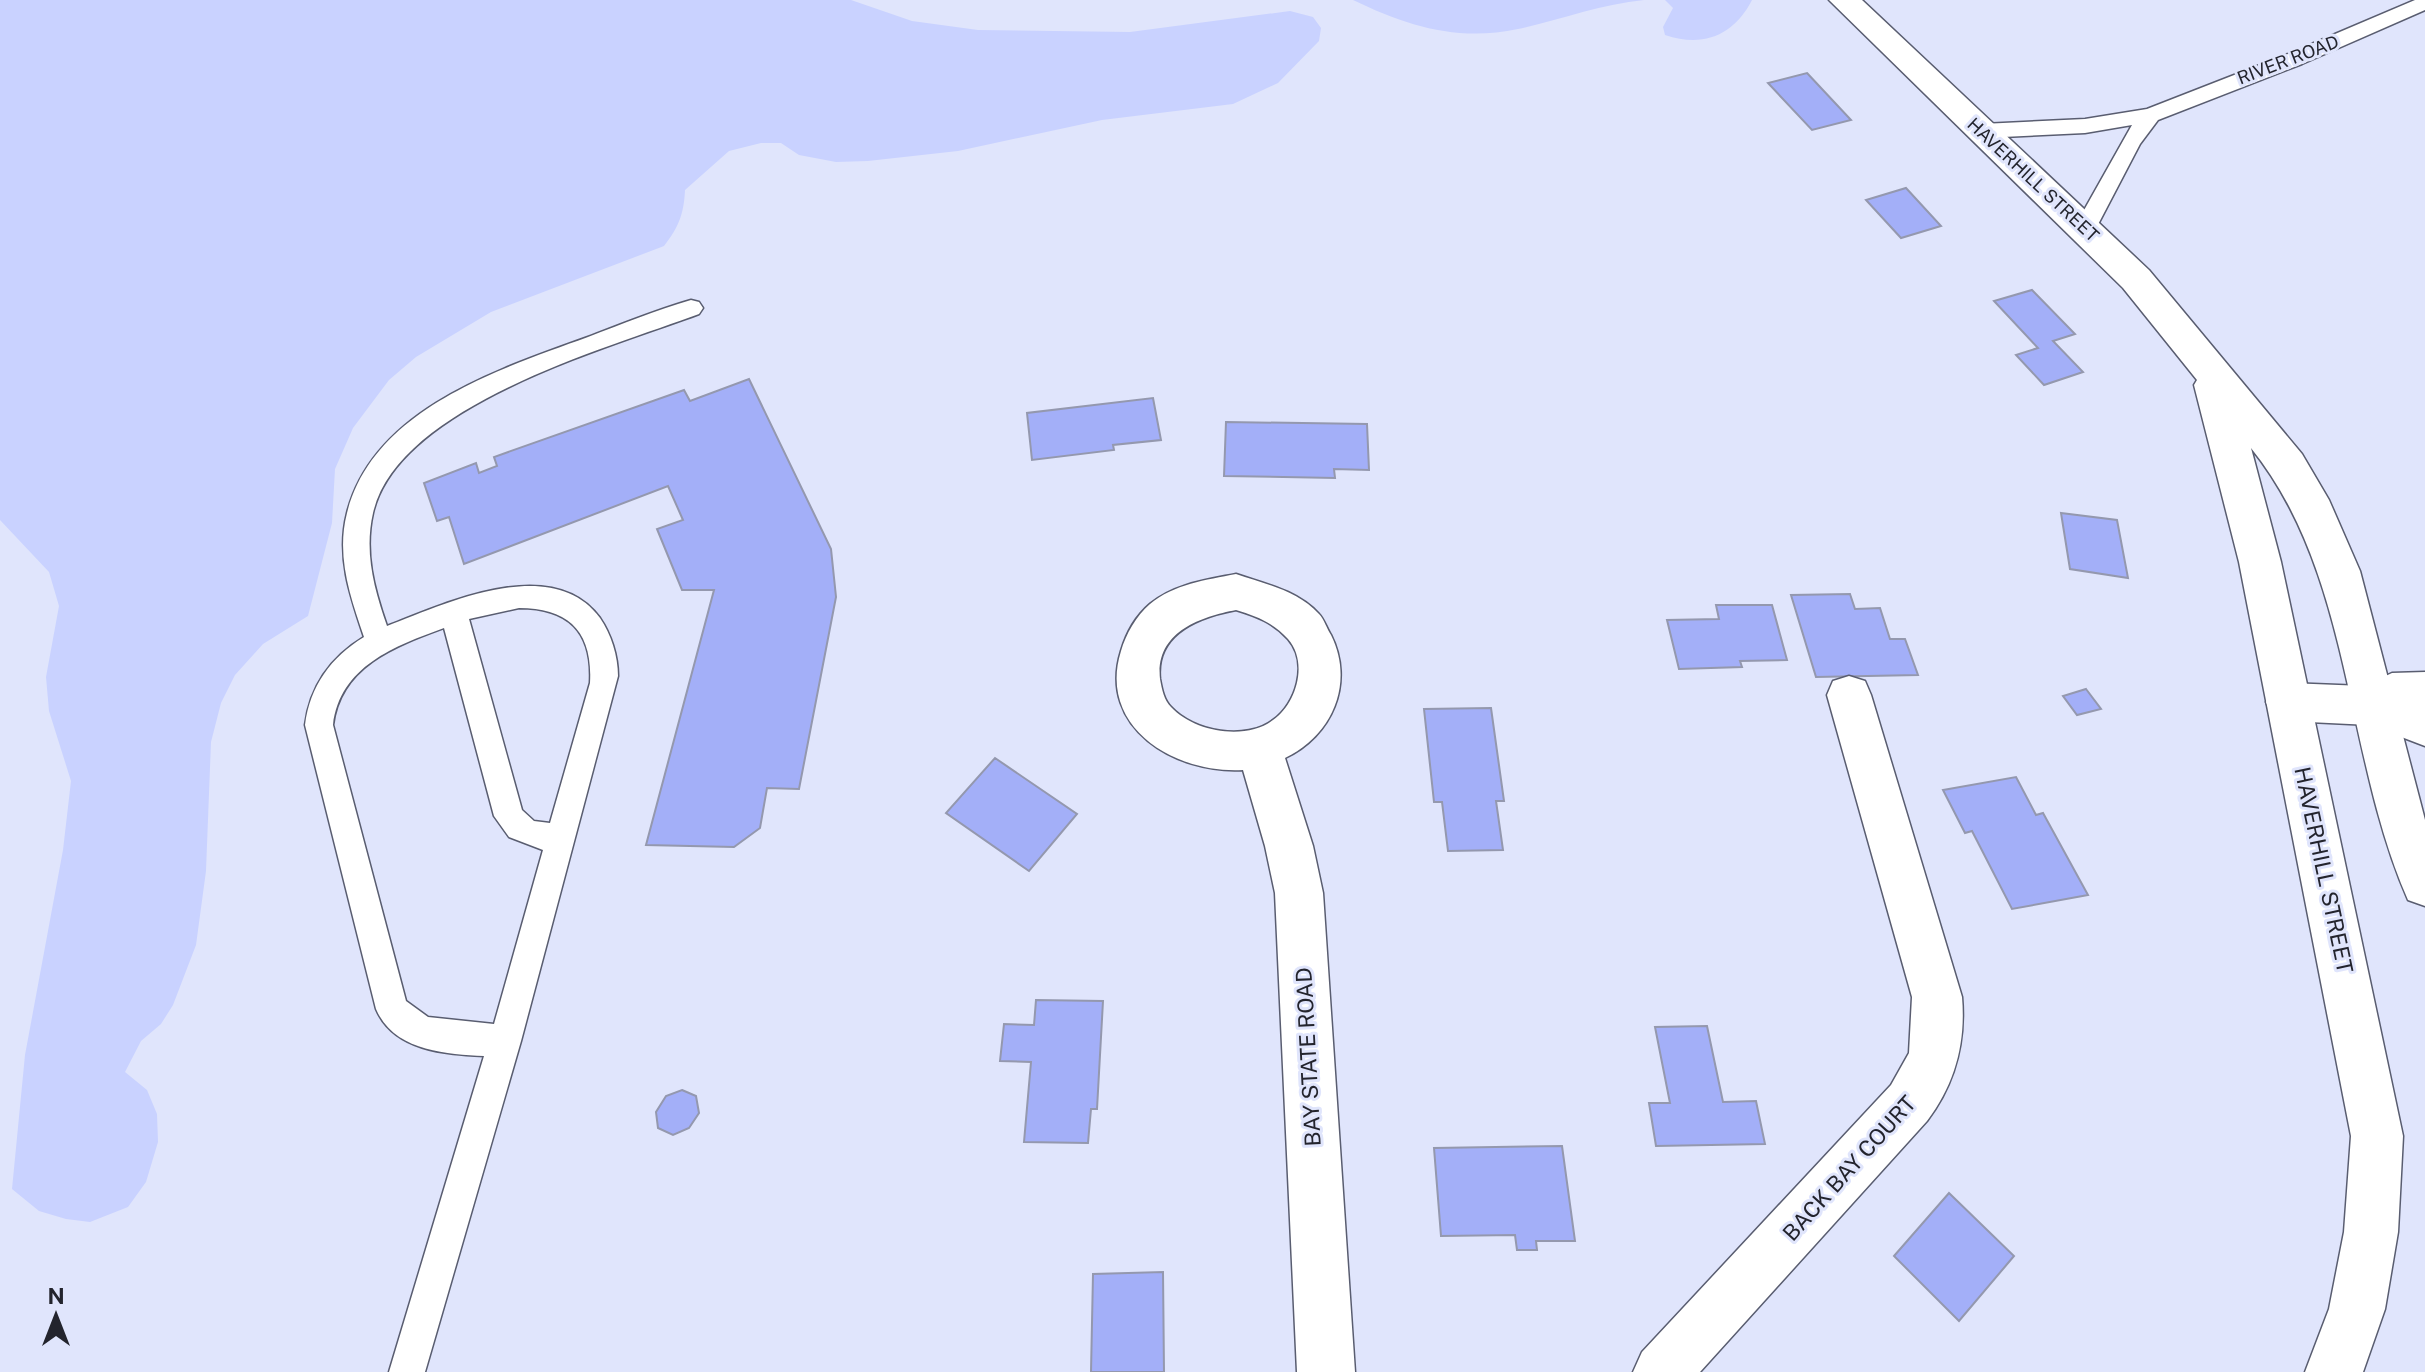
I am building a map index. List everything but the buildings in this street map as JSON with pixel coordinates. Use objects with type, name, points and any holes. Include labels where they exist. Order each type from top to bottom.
[{"type":"street","name":"HAVERHILL STREET","points":[[1844,0],[2085,228],[2156,301],[2209,371],[2279,454],[2309,500],[2339,571],[2403,825],[2425,884]]},
{"type":"street","name":"HAVERHILL STREET","points":[[2209,371],[2260,562],[2377,1136],[2371,1232],[2360,1294],[2334,1372]]},
{"type":"street","points":[[2371,706],[2392,692],[2425,691]]},
{"type":"street","name":"BACK BAY COURT","points":[[1662,1372],[1909,1103],[1919,1091],[1933,1063],[1939,1030],[1937,997],[1849,695]]},
{"type":"street","points":[[2288,702],[2371,706],[2425,726]]},
{"type":"street","name":"BAY STATE ROAD","points":[[1259,748],[1289,846],[1299,893],[1326,1372]]},
{"type":"lane","name":"RIVER ROAD","points":[[1982,131],[2085,126],[2151,115],[2425,3]]},
{"type":"lane","points":[[2085,228],[2131,141],[2151,115]]},
{"type":"lane","points":[[379,642],[360,578],[356,555],[357,532],[362,508],[373,485],[405,441],[426,421],[476,390],[691,308]]},
{"type":"lane","points":[[407,1372],[505,1041],[605,675],[601,649],[588,621],[565,603],[544,597],[503,600],[454,613],[379,642],[354,658],[335,678],[322,702],[319,725],[389,1002],[402,1023],[418,1030],[505,1041]]},
{"type":"lane","points":[[454,613],[509,816],[519,828],[534,836],[561,838]]},
{"type":"shaded area","points":[[0,0],[851,0],[912,21],[978,30],[1130,32],[1290,11],[1313,17],[1321,28],[1319,41],[1278,83],[1233,104],[1102,120],[958,151],[868,161],[836,162],[799,155],[781,143],[761,143],[729,151],[685,190],[680,220],[664,246],[491,312],[416,357],[389,380],[353,428],[335,469],[332,523],[308,616],[263,644],[235,675],[221,703],[211,742],[206,871],[196,945],[173,1005],[161,1024],[141,1041],[125,1072],[147,1090],[157,1114],[158,1142],[146,1182],[128,1207],[90,1222],[39,1211],[12,1189],[25,1055],[63,850],[71,781],[49,711],[46,677],[59,606],[49,572],[0,520]]},
{"type":"shaded area","points":[[1353,0],[1644,0],[1518,29],[1474,34],[1413,24]]},
{"type":"shaded area","points":[[1665,0],[1752,0],[1727,30],[1716,36],[1693,40],[1665,35],[1663,27],[1673,8]]}]
